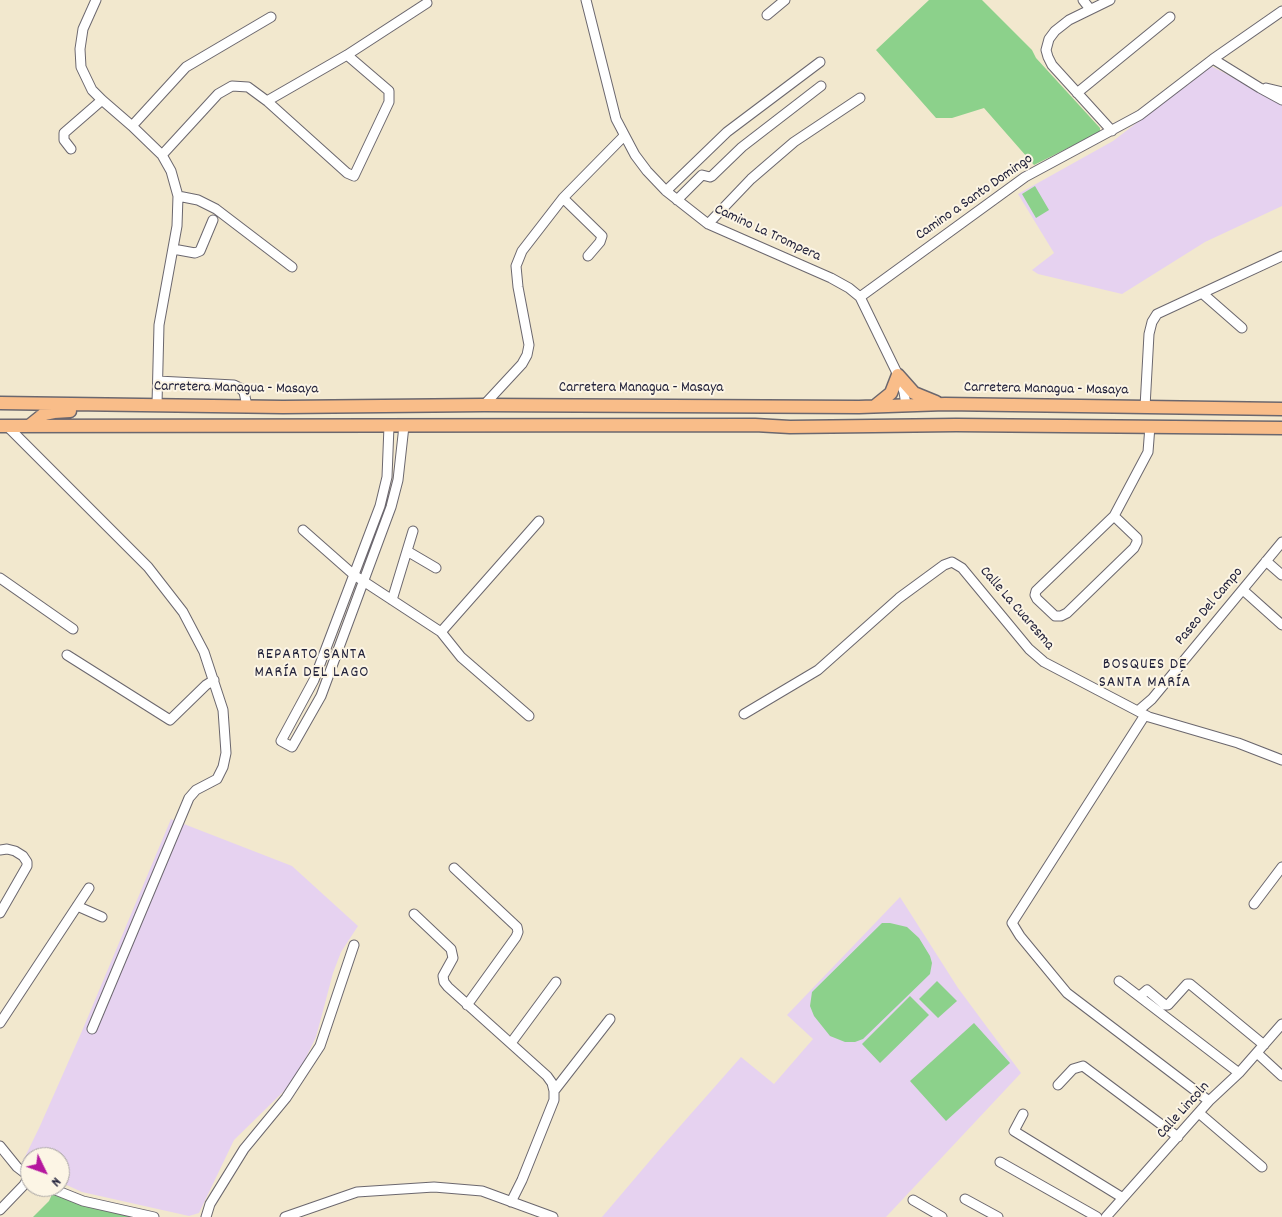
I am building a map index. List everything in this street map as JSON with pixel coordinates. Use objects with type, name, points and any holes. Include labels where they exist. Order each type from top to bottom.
[{"type":"highway","points":[[875,406],[891,393],[898,375],[914,393],[928,400],[945,404]]},
{"type":"highway","name":"Carretera Managua - Masaya","points":[[0,403],[247,406],[484,404],[875,406],[945,404],[1282,409]]},
{"type":"highway","points":[[29,426],[40,417],[54,412],[128,410],[154,404]]},
{"type":"highway","points":[[790,427],[798,422],[873,422],[889,417],[906,405],[929,417],[956,425]]},
{"type":"highway","points":[[222,425],[227,420],[240,414],[247,406],[251,417],[259,426]]},
{"type":"highway","points":[[2,424],[29,426],[755,425],[790,427],[956,425],[1282,428]]},
{"type":"street","points":[[96,0],[83,30],[80,49],[81,68],[92,90],[162,155],[171,171],[178,196],[177,226],[159,325],[158,382],[154,404]]},
{"type":"street","name":"Camino La Trompera","points":[[586,0],[616,119],[635,156],[666,191],[708,224],[831,278],[860,297]]},
{"type":"street","points":[[767,15],[785,0]]},
{"type":"street","points":[[1083,0],[1090,9]]},
{"type":"street","points":[[1110,0],[1069,20],[1055,31],[1049,39],[1046,50],[1052,65],[1112,131]]},
{"type":"street","points":[[267,101],[348,55],[428,3]]},
{"type":"street","name":"Camino a Santo Domingo","points":[[860,297],[1025,176],[1140,115],[1282,11]]},
{"type":"street","points":[[132,126],[186,67],[271,16]]},
{"type":"street","points":[[1077,93],[1170,17]]},
{"type":"street","points":[[162,155],[218,94],[232,86],[248,87],[267,101],[347,173],[354,176],[389,102],[390,91],[348,55]]},
{"type":"street","points":[[1214,59],[1282,100]]},
{"type":"street","points":[[666,191],[727,132],[820,62]]},
{"type":"street","points":[[677,200],[702,175],[712,176],[742,148],[821,86]]},
{"type":"street","points":[[1260,88],[1272,88],[1282,92]]},
{"type":"street","points":[[708,224],[751,179],[794,142],[860,98]]},
{"type":"street","points":[[71,149],[64,140],[64,134],[102,100]]},
{"type":"street","points":[[484,404],[522,364],[527,355],[529,345],[516,266],[522,251],[563,198],[624,136]]},
{"type":"street","points":[[178,196],[198,200],[216,208],[292,267]]},
{"type":"street","points":[[563,198],[602,236],[602,239],[588,256]]},
{"type":"street","points":[[173,249],[195,253],[200,251],[213,220]]},
{"type":"street","points":[[1145,407],[1149,334],[1152,322],[1157,314],[1282,256]]},
{"type":"street","points":[[1202,293],[1242,328]]},
{"type":"street","points":[[860,297],[898,375],[906,405]]},
{"type":"street","points":[[158,382],[234,385],[244,392],[247,406]]},
{"type":"street","points":[[2,424],[148,567],[184,612],[204,652],[223,710],[226,753],[223,767],[217,779],[196,790],[189,798],[92,1029]]},
{"type":"street","points":[[24,444],[29,426]]},
{"type":"street","points":[[389,426],[387,476],[380,506],[314,680],[281,741],[292,747],[321,696],[391,508],[398,480],[404,426]]},
{"type":"street","points":[[1114,516],[1137,538],[1134,548],[1067,613],[1055,616],[1037,599],[1036,592],[1114,516],[1148,452],[1150,426]]},
{"type":"street","points":[[441,632],[539,521]]},
{"type":"street","points":[[303,530],[354,575],[441,632],[461,657],[530,716]]},
{"type":"street","points":[[392,600],[413,531]]},
{"type":"street","name":"Paseo Del Campo","points":[[1209,1101],[1067,993],[1020,936],[1012,923],[1142,713],[1282,542]]},
{"type":"street","points":[[407,551],[436,568]]},
{"type":"street","points":[[1266,561],[1282,575]]},
{"type":"street","name":"Calle La Cuaresma","points":[[744,714],[818,670],[899,598],[944,565],[952,562],[962,568],[1029,649],[1044,662],[1142,713],[1282,760]]},
{"type":"street","points":[[0,578],[73,630]]},
{"type":"street","points":[[1243,590],[1282,625]]},
{"type":"street","points":[[67,655],[170,720],[206,685],[214,680]]},
{"type":"street","points":[[0,850],[8,849],[15,851],[23,856],[27,862],[0,913]]},
{"type":"street","points":[[1254,904],[1282,867]]},
{"type":"street","points":[[454,868],[517,927],[518,932],[516,938],[467,1005]]},
{"type":"street","points":[[0,1023],[89,888]]},
{"type":"street","points":[[77,906],[102,917]]},
{"type":"street","points":[[414,914],[451,949],[452,958],[444,976],[444,982],[547,1076],[554,1091],[554,1100],[522,1180],[511,1202]]},
{"type":"street","points":[[206,1217],[210,1204],[244,1149],[286,1098],[320,1046],[354,944]]},
{"type":"street","points":[[1119,981],[1239,1073]]},
{"type":"street","points":[[511,1043],[556,982]]},
{"type":"street","points":[[1140,996],[1148,990],[1165,1005],[1168,1005],[1187,984],[1190,984],[1264,1045]]},
{"type":"street","points":[[554,1091],[610,1019]]},
{"type":"street","name":"Calle Lincoln","points":[[1106,1217],[1209,1101],[1239,1073],[1282,1024]]},
{"type":"street","points":[[1257,1053],[1282,1076]]},
{"type":"street","points":[[1058,1085],[1073,1069],[1083,1066],[1178,1137]]},
{"type":"street","points":[[1199,1113],[1262,1167]]},
{"type":"street","points":[[1023,1114],[1014,1131],[1123,1198]]},
{"type":"street","points":[[0,1146],[20,1169]]},
{"type":"street","points":[[1000,1162],[1097,1217]]},
{"type":"street","points":[[2,1204],[20,1187]]},
{"type":"street","points":[[285,1217],[357,1192],[434,1187],[482,1191],[553,1217]]},
{"type":"street","points":[[70,1196],[83,1201],[154,1217]]},
{"type":"street","points":[[966,1199],[998,1217]]},
{"type":"street","points":[[913,1200],[942,1217]]},
{"type":"shaded area","points":[[1211,66],[1282,103],[1282,206],[1205,242],[1122,294],[1038,274],[1032,270],[1054,253],[1018,194],[1113,141]]},
{"type":"shaded area","points":[[171,819],[292,866],[358,926],[341,952],[333,973],[316,1037],[299,1072],[283,1092],[234,1140],[199,1213],[189,1216],[82,1192],[70,1187],[70,1147],[30,1147],[82,1031]]},
{"type":"shaded area","points":[[900,897],[958,988],[1021,1073],[886,1217],[602,1217],[741,1057],[774,1084],[813,1039],[787,1015]]},
{"type":"green space","points":[[929,0],[982,0],[1032,50],[1036,58],[1100,128],[1100,132],[1034,165],[984,108],[952,118],[936,118],[876,50]]},
{"type":"green space","points":[[1035,186],[1049,210],[1036,218],[1022,194]]},
{"type":"green space","points":[[882,923],[907,927],[919,938],[930,956],[932,963],[930,974],[863,1039],[855,1042],[845,1042],[830,1036],[814,1016],[810,1006],[812,992]]},
{"type":"green space","points":[[937,981],[957,1001],[938,1018],[919,999]]},
{"type":"green space","points":[[910,996],[929,1015],[880,1063],[862,1044]]},
{"type":"green space","points":[[974,1023],[1010,1063],[946,1121],[910,1081]]},
{"type":"green space","points":[[70,1194],[154,1217],[33,1217],[51,1197],[70,1197]]},
{"type":"district","name":"REPARTO SANTA MARÍA DEL LAGO","points":[[312,665]]},
{"type":"district","name":"BOSQUES DE SANTA MARÍA","points":[[1145,675]]}]
